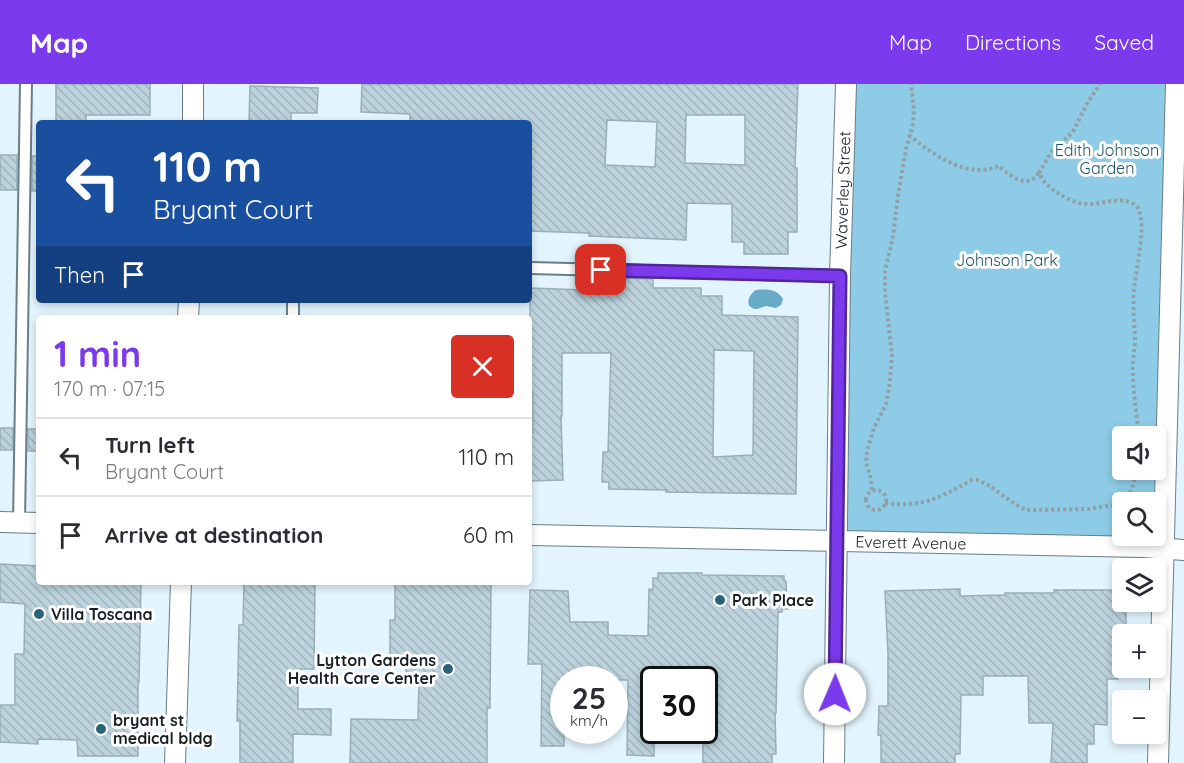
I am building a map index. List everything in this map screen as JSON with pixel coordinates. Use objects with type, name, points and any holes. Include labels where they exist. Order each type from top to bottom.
[{"type":"street","points":[[193,84],[193,120]]},
{"type":"street","name":"Waverley Street","points":[[834,763],[840,276],[846,84]]},
{"type":"street","points":[[1158,763],[1176,84]]},
{"type":"street","points":[[9,522],[36,523]]},
{"type":"street","name":"Everett Avenue","points":[[532,535],[1143,547],[1184,550]]},
{"type":"street","points":[[175,763],[181,585]]},
{"type":"lane","points":[[9,522],[26,84]]},
{"type":"lane","points":[[532,268],[840,276]]},
{"type":"path","points":[[872,490],[866,463],[867,452],[874,428],[886,404],[892,355],[885,293],[885,271],[893,237],[909,135],[913,124],[911,84]]},
{"type":"path","points":[[909,135],[924,148],[958,166],[983,171],[998,166],[1013,177],[1022,181],[1030,181],[1039,173],[1052,151],[1073,132],[1086,105],[1100,84]]},
{"type":"path","points":[[1039,173],[1047,187],[1076,202],[1085,204],[1118,200],[1136,205],[1140,211],[1142,234],[1132,304],[1135,342],[1133,376],[1138,426]]},
{"type":"path","points":[[885,503],[904,505],[924,503],[936,500],[972,480],[978,480],[1026,510],[1089,509],[1112,505]]},
{"type":"path","points":[[872,490],[878,490],[884,493],[885,503],[884,506],[875,510],[869,508],[865,498],[872,490]]},
{"type":"green space","name":"Johnson Park","points":[[852,84],[1170,84],[1163,426],[1112,426],[1112,480],[1161,480],[1161,492],[1112,492],[1112,545],[842,537]]},
{"type":"shaded area","points":[[756,290],[775,291],[783,299],[781,305],[776,308],[766,306],[752,308],[748,300]]},
{"type":"building","points":[[56,84],[150,84],[150,115],[86,115],[86,120],[56,120]]},
{"type":"building","points":[[362,84],[798,84],[795,168],[797,168],[797,232],[788,232],[788,254],[744,254],[744,242],[732,242],[732,204],[687,203],[686,240],[532,231],[532,120],[410,120],[410,114],[361,112]],"holes":[[[686,115],[745,115],[745,165],[685,163]],[[607,120],[657,122],[655,167],[605,165]]]},
{"type":"building","points":[[250,86],[318,88],[317,113],[291,113],[291,120],[249,120]]},
{"type":"building","points":[[0,155],[17,155],[17,190],[0,190]]},
{"type":"building","points":[[32,156],[36,156],[36,191],[32,191]]},
{"type":"building","points":[[587,277],[653,279],[653,288],[701,288],[701,296],[722,296],[722,315],[798,317],[796,494],[609,489],[609,482],[602,482],[603,452],[608,452],[611,353],[562,353],[563,480],[532,481],[533,393],[530,303],[532,303],[532,288],[586,290]],"holes":[[[714,350],[754,351],[753,455],[713,457]]]},
{"type":"building","points":[[0,428],[13,428],[13,450],[0,450]]},
{"type":"building","points":[[28,429],[36,429],[36,451],[28,451]]},
{"type":"building","points":[[0,564],[36,566],[36,585],[141,585],[138,756],[78,756],[77,740],[38,739],[38,744],[0,742],[0,705],[15,705],[15,654],[24,654],[25,604],[0,602]]},
{"type":"building","points":[[658,573],[784,576],[787,609],[778,612],[776,754],[772,754],[772,763],[703,763],[703,744],[718,744],[718,666],[640,666],[640,744],[654,744],[654,756],[627,755],[628,666],[550,666],[550,744],[564,744],[564,746],[541,746],[542,664],[528,664],[530,590],[568,591],[570,622],[608,622],[608,635],[648,636],[649,589],[653,590],[653,578],[658,578]]},
{"type":"building","points":[[244,585],[315,585],[314,669],[298,669],[298,709],[331,709],[331,735],[293,734],[293,763],[240,763],[240,721],[237,721],[239,625],[243,625]]},
{"type":"building","name":"Lytton Gardens Health Care Center","points":[[395,585],[491,585],[487,763],[350,763],[351,719],[418,720],[419,680],[406,680],[406,658],[390,658],[390,620],[395,620]]},
{"type":"building","points":[[960,589],[960,596],[1054,593],[1054,590],[1112,590],[1112,612],[1126,612],[1126,624],[1112,624],[1112,678],[1118,679],[1107,679],[1107,725],[1094,724],[1094,744],[1087,744],[1087,763],[1051,763],[1053,723],[1029,723],[1028,676],[983,676],[983,695],[961,695],[960,754],[955,754],[955,763],[881,763],[881,735],[878,735],[879,706],[888,706],[885,591]]},
{"type":"place","name":"Park Place","points":[[720,600]]},
{"type":"place","name":"Villa Toscana","points":[[39,614]]},
{"type":"place","name":"Lytton Gardens Health Care Center","points":[[448,669]]},
{"type":"place","name":"bryant st medical bldg","points":[[101,729]]},
{"type":"route","points":[[601,270],[840,276],[835,694]]},
{"type":"park label","name":"Edith Johnson Garden","points":[[1107,159]]}]
